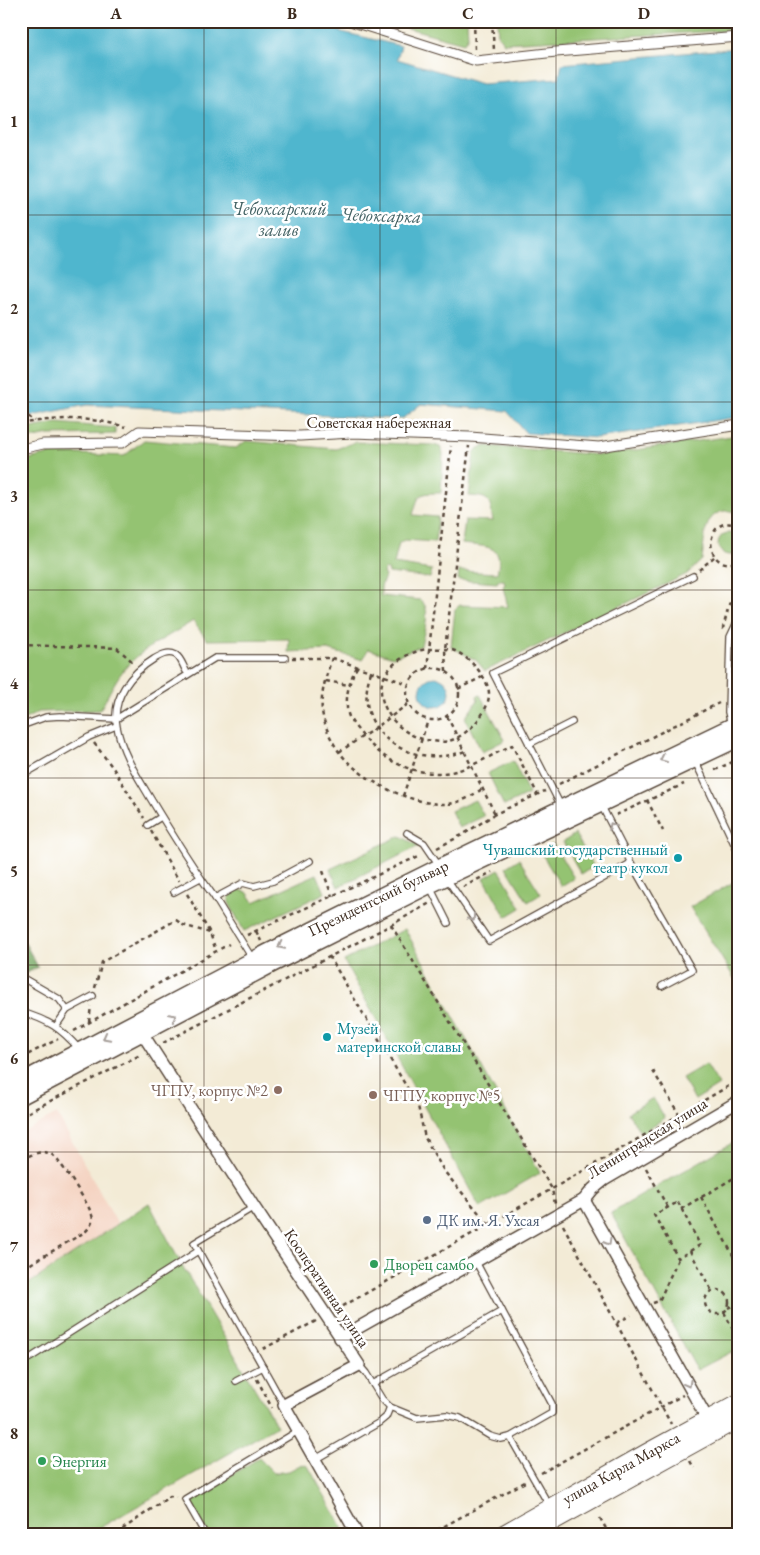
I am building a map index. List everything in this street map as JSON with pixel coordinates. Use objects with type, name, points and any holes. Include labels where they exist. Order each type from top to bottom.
[{"type":"main road","name":"Президентский бульвар","points":[[21,1096],[83,1057],[256,965],[443,872],[736,732]]},
{"type":"main road","name":"Президентский бульвар","points":[[564,814],[600,803],[691,753]]},
{"type":"main road","name":"Президентский бульвар","points":[[256,965],[428,885],[443,872]]},
{"type":"main road","name":"Президентский бульвар","points":[[21,1082],[83,1057]]},
{"type":"main road","name":"улица Карла Маркса","points":[[504,1534],[739,1403]]},
{"type":"main road","name":"улица Карла Маркса","points":[[529,1534],[739,1418]]},
{"type":"street","points":[[350,21],[476,61],[556,52],[739,37]]},
{"type":"street","name":"Советская набережная","points":[[139,430],[300,436],[352,433],[470,437],[599,447],[739,425]]},
{"type":"street","points":[[21,450],[44,444],[122,443],[139,430]]},
{"type":"street","name":"Кооперативная улица","points":[[139,1028],[254,1208],[359,1365],[279,1409]]},
{"type":"street","name":"Ленинградская улица","points":[[340,1338],[584,1200],[604,1180],[739,1101]]},
{"type":"street","points":[[584,1200],[708,1420]]},
{"type":"street","points":[[279,1409],[298,1431],[352,1532]]},
{"type":"lane","points":[[564,814],[493,672],[692,576]]},
{"type":"lane","points":[[736,732],[728,712],[730,637],[739,618]]},
{"type":"lane","points":[[186,671],[176,655],[170,653],[163,654],[140,668],[129,679],[122,690],[117,703],[116,726],[128,759],[161,816],[256,965]]},
{"type":"lane","points":[[21,726],[46,717],[116,719],[214,658],[285,658]]},
{"type":"lane","points":[[529,744],[572,722]]},
{"type":"lane","points":[[21,776],[89,737],[116,726]]},
{"type":"lane","points":[[691,753],[739,854]]},
{"type":"lane","points":[[600,803],[631,863],[692,970],[662,986]]},
{"type":"lane","points":[[148,825],[161,816]]},
{"type":"lane","points":[[407,833],[424,843],[488,941],[631,863]]},
{"type":"lane","points":[[215,898],[243,883],[254,886],[273,881],[310,861]]},
{"type":"lane","points":[[174,892],[200,878]]},
{"type":"lane","points":[[428,885],[448,923]]},
{"type":"lane","points":[[21,977],[59,998],[68,1010]]},
{"type":"lane","points":[[56,1026],[68,1010],[93,996]]},
{"type":"lane","points":[[21,1012],[38,1017],[56,1026],[67,1034],[83,1057]]},
{"type":"lane","points":[[254,1208],[194,1243],[263,1367],[279,1409]]},
{"type":"lane","points":[[21,1360],[30,1358],[198,1251]]},
{"type":"lane","points":[[359,1365],[382,1399],[390,1407],[417,1418],[446,1415],[460,1418],[490,1436],[501,1439],[510,1437],[552,1412],[552,1404],[476,1262]]},
{"type":"lane","points":[[373,1384],[502,1312]]},
{"type":"lane","points":[[236,1381],[263,1367]]},
{"type":"lane","points":[[314,1460],[386,1418],[390,1407]]},
{"type":"lane","points":[[206,1534],[185,1499],[298,1431]]},
{"type":"lane","points":[[510,1437],[551,1507]]},
{"type":"lane","points":[[734,1534],[739,1531]]},
{"type":"path","points":[[474,21],[476,61]]},
{"type":"path","points":[[492,21],[495,60]]},
{"type":"path","points":[[21,412],[35,421]]},
{"type":"path","points":[[21,424],[57,419],[112,423],[139,430]]},
{"type":"path","points":[[426,668],[452,437]]},
{"type":"path","points":[[446,671],[445,649],[470,437]]},
{"type":"path","points":[[739,526],[728,524],[720,526],[714,532],[710,543],[715,556],[720,561],[727,563],[739,561]]},
{"type":"path","points":[[692,576],[715,556]]},
{"type":"path","points":[[730,637],[722,628],[739,568]]},
{"type":"path","points":[[21,645],[117,648],[140,668]]},
{"type":"path","points":[[445,649],[455,651],[472,662],[484,677],[489,694],[484,710],[472,728],[458,737],[438,742],[421,739],[401,728],[390,717],[381,690],[390,670],[408,654],[417,650],[445,649]]},
{"type":"path","points":[[285,658],[332,658],[408,684]]},
{"type":"path","points":[[332,658],[326,681],[322,710],[330,736],[339,752],[351,765],[384,788],[403,796],[427,802],[448,804],[469,797],[482,789]]},
{"type":"path","points":[[357,667],[351,677],[347,708],[349,718],[372,747],[384,756],[412,770],[445,774],[472,765],[512,745],[538,795]]},
{"type":"path","points":[[426,668],[446,671],[455,680],[458,689],[458,702],[454,710],[448,716],[438,721],[419,717],[408,704],[406,696],[408,684],[414,675],[426,668]]},
{"type":"path","points":[[371,672],[366,684],[366,704],[377,727],[388,740],[416,755],[432,757],[452,756],[465,750]]},
{"type":"path","points":[[458,689],[493,672]]},
{"type":"path","points":[[326,681],[350,685]]},
{"type":"path","points":[[556,785],[723,701]]},
{"type":"path","points":[[339,752],[408,704]]},
{"type":"path","points":[[448,716],[495,814]]},
{"type":"path","points":[[403,796],[428,720]]},
{"type":"path","points":[[715,770],[739,759]]},
{"type":"path","points":[[614,815],[684,784]]},
{"type":"path","points":[[436,848],[464,834],[495,814],[546,790]]},
{"type":"path","points":[[647,800],[663,831]]},
{"type":"path","points":[[245,936],[423,854]]},
{"type":"path","points":[[323,871],[332,896]]},
{"type":"path","points":[[158,1045],[391,926],[432,902]]},
{"type":"path","points":[[89,1022],[93,996],[102,962],[176,920],[183,926],[210,933]]},
{"type":"path","points":[[391,926],[552,1190],[558,1215],[671,1424]]},
{"type":"path","points":[[256,931],[264,946]]},
{"type":"path","points":[[74,1030],[229,944]]},
{"type":"path","points":[[329,956],[418,1106],[425,1138],[444,1171],[489,1224]]},
{"type":"path","points":[[21,1058],[60,1038]]},
{"type":"path","points":[[21,1116],[144,1053]]},
{"type":"path","points":[[653,1071],[689,1130]]},
{"type":"path","points":[[255,1353],[552,1190],[739,1080]]},
{"type":"path","points":[[21,1160],[40,1152],[52,1154],[61,1163],[92,1215],[91,1225],[85,1232],[21,1271]]},
{"type":"path","points":[[641,1159],[668,1208]]},
{"type":"path","points":[[681,1209],[739,1175]]},
{"type":"path","points":[[733,1178],[739,1188]]},
{"type":"path","points":[[701,1197],[739,1266]]},
{"type":"path","points":[[652,1304],[659,1301],[678,1258],[700,1245],[678,1202],[654,1215],[678,1258]]},
{"type":"path","points":[[690,1251],[712,1292]]},
{"type":"path","points":[[728,1308],[729,1302],[724,1292],[718,1290],[707,1296],[705,1302],[707,1308],[712,1313],[724,1312],[739,1302]]},
{"type":"path","points":[[724,1312],[739,1341]]},
{"type":"path","points":[[617,1323],[631,1315]]},
{"type":"path","points":[[253,1372],[279,1409]]},
{"type":"path","points":[[430,1534],[682,1395]]},
{"type":"path","points":[[116,1534],[170,1496],[185,1499]]},
{"type":"path","points":[[600,1518],[609,1534]]},
{"type":"shaded area","points":[[57,1114],[118,1225],[21,1289],[21,1133]]},
{"type":"green space","points":[[381,21],[467,21],[468,36],[464,43]]},
{"type":"green space","points":[[497,21],[739,21],[739,30],[504,43],[498,35]]},
{"type":"green space","points":[[57,423],[115,428],[115,434],[49,435],[21,441],[21,430]]},
{"type":"green space","points":[[739,435],[739,515],[724,511],[712,518],[704,538],[702,560],[687,574],[485,671],[476,660],[451,647],[455,609],[460,605],[508,607],[503,587],[505,584],[504,580],[499,580],[497,583],[458,580],[459,571],[497,573],[499,563],[498,556],[491,548],[462,544],[465,520],[493,521],[488,501],[482,497],[469,496],[474,453],[478,448],[487,446],[601,455]]},
{"type":"green space","points":[[144,440],[236,448],[246,441],[336,449],[355,442],[434,445],[440,447],[443,453],[441,493],[428,493],[421,496],[413,515],[438,517],[435,542],[404,540],[399,543],[394,564],[432,570],[430,578],[389,573],[385,569],[383,573],[385,576],[381,587],[381,596],[420,600],[424,604],[427,615],[421,646],[393,657],[368,649],[363,660],[328,650],[288,652],[289,639],[207,640],[193,621],[151,646],[129,664],[116,680],[100,710],[39,712],[21,721],[21,461],[55,453],[124,456]]},
{"type":"green space","points":[[729,533],[739,540],[740,544],[733,554],[729,555],[719,548],[718,544],[725,534]]},
{"type":"green space","points":[[480,695],[505,740],[482,752],[465,718],[478,700],[477,696]]},
{"type":"green space","points":[[513,761],[529,794],[504,806],[488,773]]},
{"type":"green space","points":[[475,800],[484,816],[459,828],[451,811]]},
{"type":"green space","points":[[575,834],[594,867],[581,874],[563,842]]},
{"type":"green space","points":[[400,836],[419,846],[338,887],[330,869]]},
{"type":"green space","points":[[553,844],[574,878],[561,886],[540,851]]},
{"type":"green space","points":[[519,859],[541,894],[528,902],[506,867]]},
{"type":"green space","points":[[499,869],[521,908],[506,917],[484,878]]},
{"type":"green space","points":[[317,874],[325,893],[244,931],[229,903],[229,897],[237,889],[247,892],[254,902]]},
{"type":"green space","points":[[739,879],[739,986],[690,907]]},
{"type":"green space","points":[[405,929],[540,1173],[480,1208],[344,961]]},
{"type":"green space","points":[[21,936],[38,967],[21,976]]},
{"type":"green space","points":[[706,1064],[719,1085],[695,1100],[682,1078]]},
{"type":"green space","points":[[653,1098],[665,1118],[641,1133],[628,1113]]},
{"type":"green space","points":[[739,1139],[739,1317],[736,1319],[739,1324],[739,1348],[697,1370],[611,1213]]},
{"type":"green space","points":[[149,1203],[180,1262],[277,1426],[89,1534],[21,1534],[21,1289]]},
{"type":"green space","points":[[259,1458],[274,1473],[289,1471],[302,1464],[308,1466],[343,1528],[332,1534],[208,1534],[189,1500]]},
{"type":"water","name":"Чебоксарский залив","points":[[21,21],[252,21],[259,24],[263,21],[308,21],[342,32],[401,46],[397,59],[482,84],[559,78],[562,64],[739,48],[739,417],[598,438],[526,433],[507,411],[421,404],[402,419],[87,405],[21,418]]},
{"type":"water","points":[[435,677],[446,681],[450,692],[446,703],[435,707],[424,703],[420,692],[424,681]]},
{"type":"place","name":"Чувашский государственный театр кукол","points":[[678,858]]},
{"type":"place","name":"Музей материнской славы","points":[[327,1037]]},
{"type":"place","name":"ЧГПУ, корпус №2","points":[[278,1090]]},
{"type":"place","name":"ЧГПУ, корпус №5","points":[[373,1095]]},
{"type":"place","name":"ДК им. Я. Ухсая","points":[[427,1220]]},
{"type":"place","name":"Дворец самбо","points":[[374,1264]]},
{"type":"place","name":"Энергия","points":[[42,1461]]},
{"type":"water label","name":"Чебоксарка","points":[[381,215]]}]
